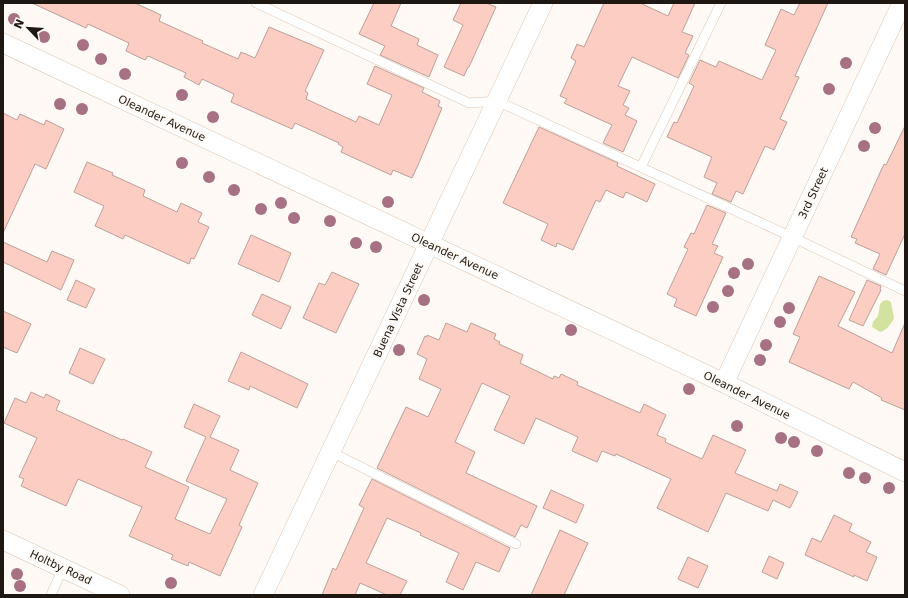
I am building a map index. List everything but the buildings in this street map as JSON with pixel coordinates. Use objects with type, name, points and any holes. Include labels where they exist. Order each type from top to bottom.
[{"type":"street","name":"Buena Vista Street","points":[[263,595],[543,3]]},
{"type":"street","name":"3rd Street","points":[[724,383],[902,3]]},
{"type":"street","name":"Oleander Avenue","points":[[3,43],[724,383],[905,472]]},
{"type":"street","name":"Holtby Road","points":[[3,540],[120,595]]},
{"type":"lane","points":[[256,3],[469,103],[497,101],[792,237],[905,291]]},
{"type":"lane","points":[[641,167],[721,3]]},
{"type":"lane","points":[[331,452],[516,544]]},
{"type":"lane","points":[[51,595],[63,568]]},
{"type":"shaded area","points":[[887,300],[891,302],[894,318],[884,331],[880,332],[872,327],[873,322],[878,316],[880,304]]}]
